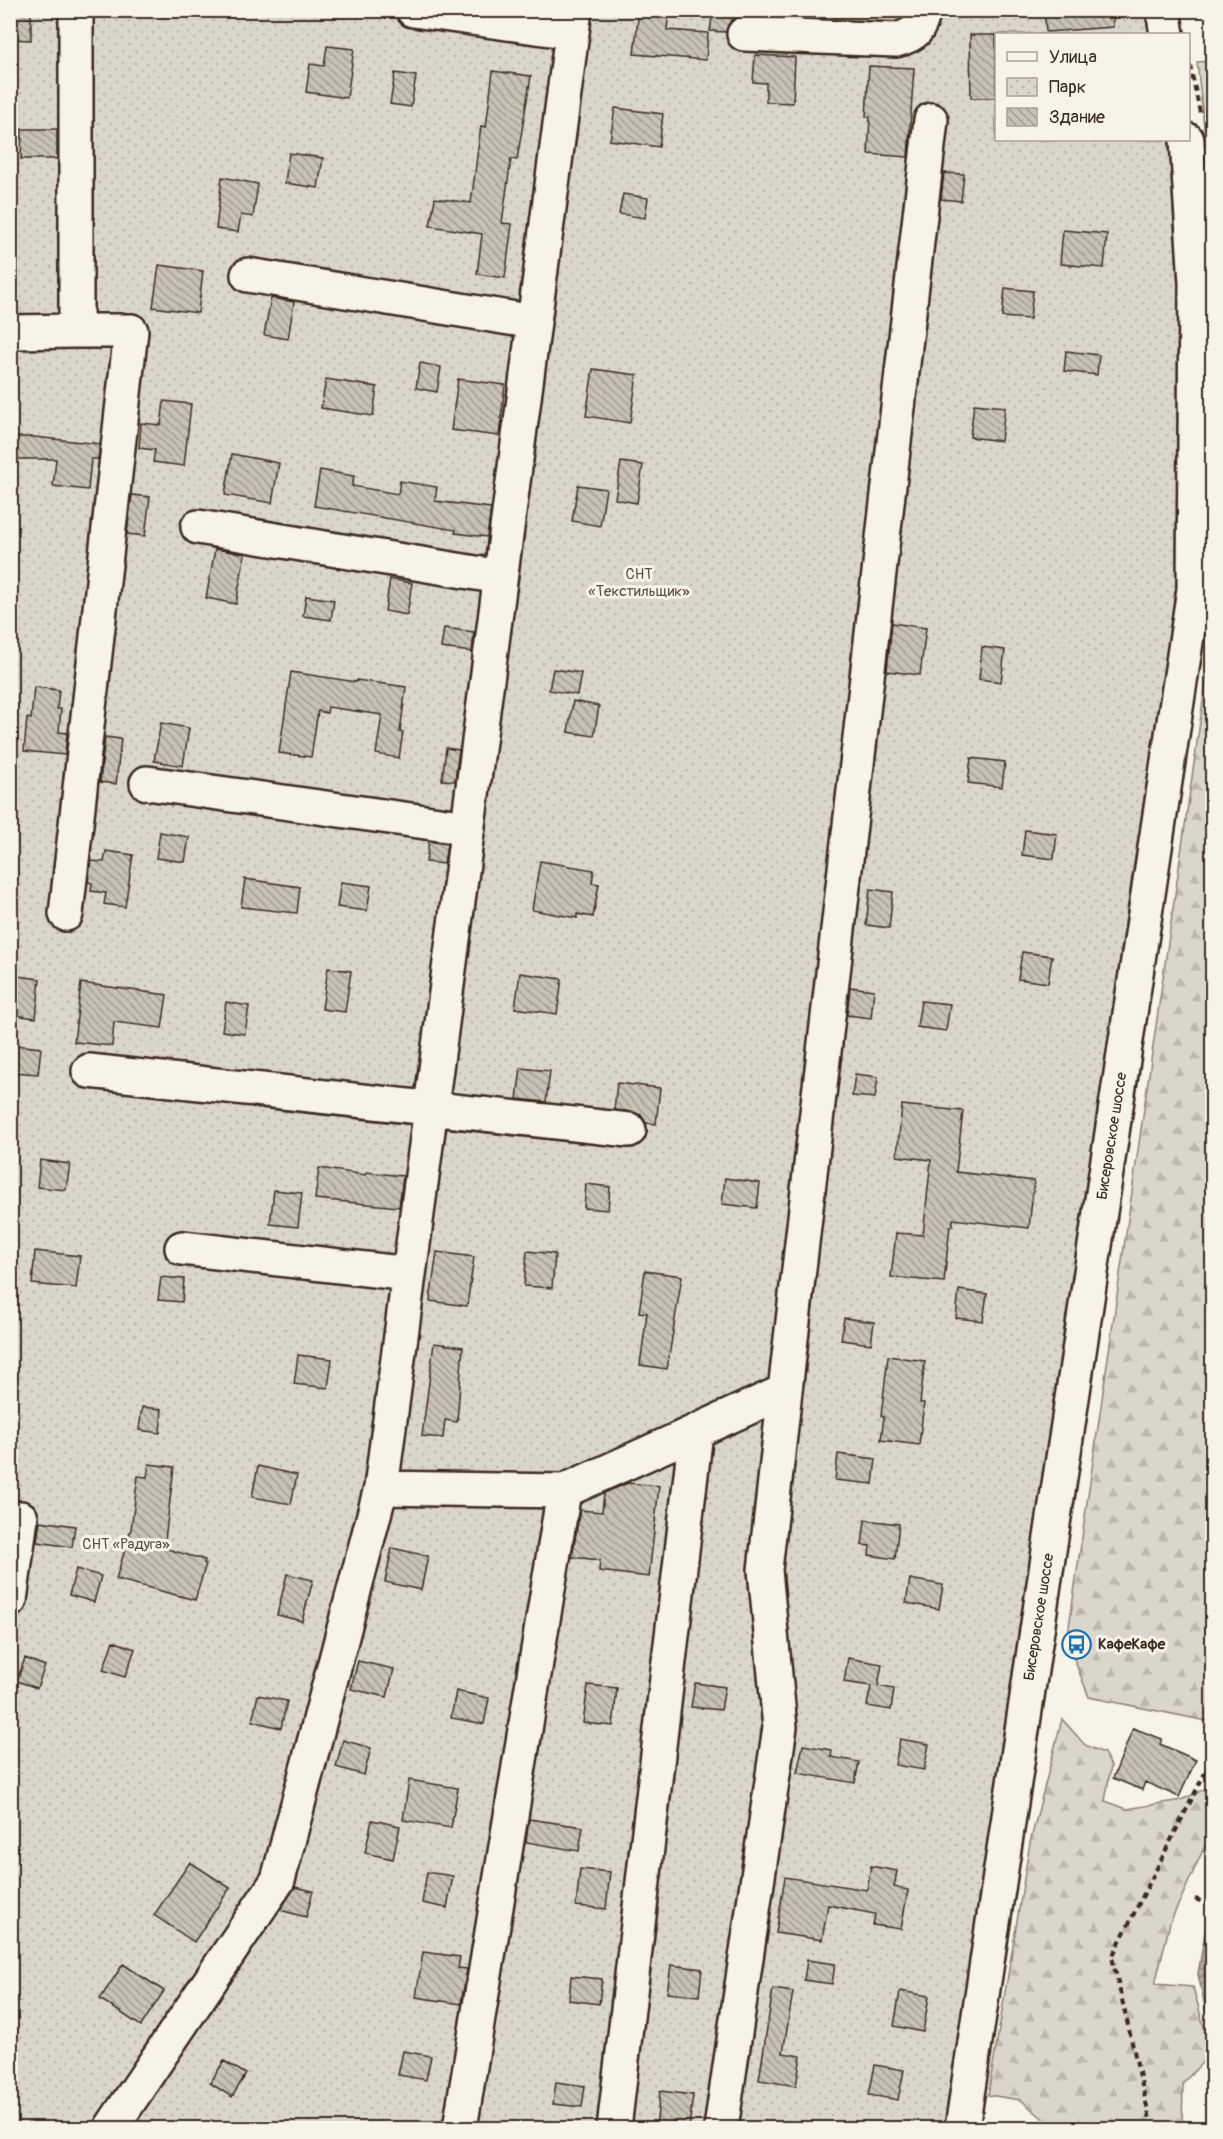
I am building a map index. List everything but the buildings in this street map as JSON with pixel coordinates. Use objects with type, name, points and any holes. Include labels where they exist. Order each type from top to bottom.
[{"type":"street","points":[[76,10],[76,331]]},
{"type":"street","points":[[111,2128],[278,1880],[381,1488],[573,21],[413,10]]},
{"type":"street","points":[[744,34],[896,40],[910,36],[916,31],[920,26],[924,10]]},
{"type":"street","points":[[1163,10],[1167,33]]},
{"type":"street","points":[[720,2128],[780,1727],[765,1570],[931,120]]},
{"type":"street","name":"Бисеровское шоссе","points":[[962,2128],[1194,589],[1196,283],[1187,141]]},
{"type":"street","points":[[248,275],[534,322]]},
{"type":"street","points":[[10,332],[131,331],[66,914]]},
{"type":"street","points":[[198,527],[501,577]]},
{"type":"street","points":[[147,783],[468,828]]},
{"type":"street","points":[[89,1071],[629,1130]]},
{"type":"street","points":[[182,1248],[409,1274]]},
{"type":"street","points":[[381,1488],[564,1491],[785,1391]]},
{"type":"street","points":[[614,2128],[696,1432]]},
{"type":"street","points":[[459,2128],[564,1491]]},
{"type":"street","points":[[10,1600],[21,1518]]},
{"type":"path","points":[[1152,2128],[1112,1957],[1212,1759]]},
{"type":"path","points":[[1195,1899],[1212,1905]]},
{"type":"green space","name":"СНТ «Текстильщик»","points":[[11,11],[1144,11],[1149,33],[995,33],[995,141],[1169,141],[1178,285],[1176,588],[944,2128],[11,2128]]},
{"type":"green space","points":[[1212,61],[1212,201],[1197,62]]},
{"type":"green space","points":[[1212,639],[1212,1722],[1089,1697],[1067,1641]]},
{"type":"green space","points":[[1062,1719],[1085,1745],[1104,1753],[1111,1766],[1105,1801],[1127,1809],[1181,1800],[1205,1789],[1212,1793],[1212,1830],[1170,1923],[1155,1984],[1193,1987],[1211,2053],[1183,2083],[1182,2126],[1188,2128],[1054,2128],[1021,2100],[988,2095],[1030,1843]]},
{"type":"water","points":[[1212,1892],[1212,2038],[1198,1974]]},
{"type":"place","name":"КафеКафе","points":[[1077,1644]]},
{"type":"park label","name":"СНТ «Радуга»","points":[[126,1544]]}]
